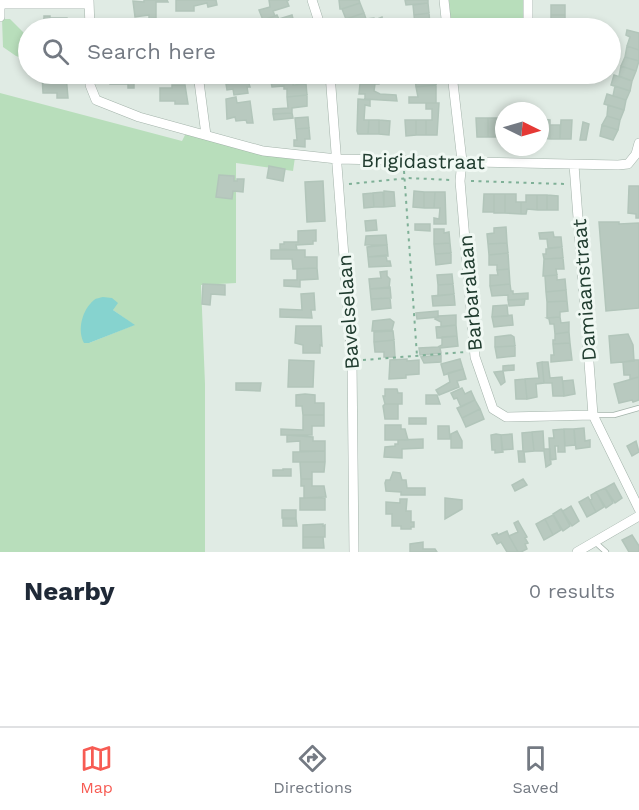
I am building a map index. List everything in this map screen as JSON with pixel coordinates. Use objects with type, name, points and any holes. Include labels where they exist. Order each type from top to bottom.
[{"type":"street","points":[[312,0],[318,18]]},
{"type":"street","points":[[444,0],[446,18]]},
{"type":"street","points":[[528,0],[528,18]]},
{"type":"street","points":[[0,17],[0,2],[89,2],[90,18]]},
{"type":"street","name":"Brigidastraat","points":[[90,84],[96,100],[139,117],[263,151],[337,159],[574,165],[628,164],[636,154],[639,143]]},
{"type":"street","points":[[199,84],[206,135]]},
{"type":"street","name":"Bavelselaan","points":[[331,84],[352,361],[354,552]]},
{"type":"street","name":"Barbaralaan","points":[[453,84],[462,161],[460,181],[474,351],[493,410],[506,417],[593,415]]},
{"type":"street","name":"Damiaanstraat","points":[[574,165],[593,415],[639,509]]},
{"type":"street","points":[[577,552],[639,516]]},
{"type":"lane","points":[[593,415],[614,415],[639,408]]},
{"type":"lane","points":[[595,542],[606,552]]},
{"type":"path","points":[[404,160],[417,356]]},
{"type":"path","points":[[352,361],[474,351]]},
{"type":"green space","points":[[449,0],[525,0],[526,18],[450,18]]},
{"type":"green space","points":[[2,19],[10,19],[18,27],[18,57],[3,47]]},
{"type":"green space","points":[[0,93],[182,141],[186,133],[295,157],[293,171],[236,163],[236,283],[201,285],[205,384],[205,552],[0,552]],"holes":[[[118,303],[113,310],[134,325],[89,343]]]},
{"type":"water","points":[[103,297],[112,298],[118,303],[113,310],[135,325],[84,343],[81,326],[86,309],[94,300]]},
{"type":"building","points":[[144,0],[167,0],[168,2],[156,2],[156,18],[149,18],[149,15],[135,17],[133,1],[144,2]]},
{"type":"building","points":[[176,0],[216,0],[217,5],[208,7],[207,3],[194,6],[194,11],[176,11]]},
{"type":"building","points":[[269,0],[289,0],[287,1],[289,6],[273,11],[275,16],[262,18],[259,10],[270,7]]},
{"type":"building","points":[[339,0],[359,0],[360,3],[340,9]]},
{"type":"building","points":[[405,0],[428,0],[428,3],[406,5]]},
{"type":"building","points":[[360,3],[364,13],[346,18],[342,9]]},
{"type":"building","points":[[428,3],[429,13],[414,15],[413,5]]},
{"type":"building","points":[[551,5],[565,5],[565,15],[551,15]]},
{"type":"building","points":[[364,13],[366,18],[349,18]]},
{"type":"building","points":[[429,13],[429,18],[414,18],[414,15]]},
{"type":"building","points":[[551,15],[565,15],[565,18],[551,18]]},
{"type":"building","points":[[627,30],[639,33],[639,50],[627,46],[630,37],[626,35]]},
{"type":"building","points":[[627,46],[639,50],[639,61],[625,57]]},
{"type":"building","points":[[625,57],[639,61],[636,71],[621,66]]},
{"type":"building","points":[[621,66],[636,71],[632,81],[621,77]]},
{"type":"building","points":[[621,77],[632,81],[630,91],[611,85],[621,84]]},
{"type":"building","points":[[43,84],[67,84],[68,98],[57,98],[57,93],[43,93]]},
{"type":"building","points":[[128,84],[134,84],[134,88],[128,88]]},
{"type":"building","points":[[226,84],[249,84],[250,87],[247,87],[248,93],[234,95],[233,89],[227,90]]},
{"type":"building","points":[[271,84],[306,84],[307,95],[287,97],[287,89],[284,89],[284,86],[272,87]]},
{"type":"building","points":[[360,84],[375,84],[374,91],[380,94],[396,95],[397,101],[365,99],[365,94],[359,94]]},
{"type":"building","points":[[416,84],[436,84],[436,85],[416,87]]},
{"type":"building","points":[[172,85],[185,85],[188,104],[160,101],[160,88],[172,88]]},
{"type":"building","points":[[436,85],[436,103],[409,103],[409,97],[418,97],[416,87]]},
{"type":"building","points":[[615,86],[630,91],[626,100],[613,96]]},
{"type":"building","points":[[607,94],[626,100],[624,110],[604,104]]},
{"type":"building","points":[[307,95],[307,106],[292,108],[292,113],[273,114],[273,109],[288,108],[287,97]]},
{"type":"building","points":[[236,97],[237,103],[250,101],[253,123],[247,123],[246,120],[236,121],[235,117],[227,119],[226,99]]},
{"type":"building","points":[[358,99],[370,100],[370,106],[365,105],[364,120],[369,120],[368,134],[358,134],[357,131]]},
{"type":"building","points":[[426,103],[439,103],[437,135],[426,135],[426,120],[432,120],[432,109],[426,109]]},
{"type":"building","points":[[608,105],[624,110],[620,120],[607,116]]},
{"type":"building","points":[[292,113],[293,118],[274,120],[273,114]]},
{"type":"building","points":[[607,116],[620,120],[618,130],[602,125]]},
{"type":"building","points":[[308,117],[309,128],[296,129],[295,118]]},
{"type":"building","points":[[476,118],[488,118],[488,137],[477,137]]},
{"type":"building","points":[[488,118],[495,118],[495,137],[488,137]]},
{"type":"building","points":[[369,120],[379,120],[379,134],[368,134]]},
{"type":"building","points":[[379,120],[390,121],[389,135],[379,134]]},
{"type":"building","points":[[405,120],[416,120],[416,135],[406,136]]},
{"type":"building","points":[[416,120],[426,120],[426,135],[416,135]]},
{"type":"building","points":[[561,120],[572,120],[571,139],[560,139]]},
{"type":"building","points":[[583,122],[589,124],[586,140],[580,140]]},
{"type":"building","points":[[550,125],[560,125],[560,139],[550,139]]},
{"type":"building","points":[[602,125],[618,130],[613,140],[600,136]]},
{"type":"building","points":[[309,128],[310,139],[305,139],[305,147],[294,146],[294,140],[297,140],[296,129]]},
{"type":"building","points":[[269,166],[285,169],[283,181],[267,178]]},
{"type":"building","points":[[219,175],[234,176],[234,181],[244,179],[243,192],[233,191],[232,199],[216,197]]},
{"type":"building","points":[[323,181],[325,221],[307,222],[305,182]]},
{"type":"building","points":[[629,186],[639,186],[639,218],[636,218],[636,214],[628,213]]},
{"type":"building","points":[[384,191],[394,192],[395,206],[384,207]]},
{"type":"building","points":[[414,191],[424,192],[424,208],[413,207]]},
{"type":"building","points":[[383,192],[384,207],[374,207],[373,193]]},
{"type":"building","points":[[424,192],[435,192],[434,208],[424,208]]},
{"type":"building","points":[[435,192],[445,192],[446,224],[434,224],[434,218],[439,219],[440,208],[434,208]]},
{"type":"building","points":[[373,193],[374,207],[364,208],[363,194]]},
{"type":"building","points":[[484,194],[494,194],[494,212],[483,212]]},
{"type":"building","points":[[494,194],[505,194],[505,213],[494,213]]},
{"type":"building","points":[[505,194],[516,194],[516,202],[521,202],[521,214],[505,213]]},
{"type":"building","points":[[526,195],[537,195],[537,210],[527,209],[526,214],[521,214],[521,202],[526,202]]},
{"type":"building","points":[[537,195],[547,195],[547,210],[537,210]]},
{"type":"building","points":[[547,195],[558,196],[558,210],[547,210]]},
{"type":"building","points":[[376,220],[377,230],[366,231],[365,221]]},
{"type":"building","points":[[599,222],[639,223],[639,308],[606,311]]},
{"type":"building","points":[[415,224],[430,224],[430,231],[415,230]]},
{"type":"building","points":[[506,227],[507,243],[488,244],[487,234],[494,233],[494,228]]},
{"type":"building","points":[[434,229],[444,229],[444,233],[449,232],[450,243],[434,244]]},
{"type":"building","points":[[316,230],[316,241],[313,241],[313,244],[296,245],[297,250],[280,249],[280,244],[284,242],[298,242],[298,231]]},
{"type":"building","points":[[553,232],[554,237],[561,237],[562,247],[548,248],[547,239],[540,239],[539,233]]},
{"type":"building","points":[[386,235],[387,245],[365,245],[366,236]]},
{"type":"building","points":[[450,243],[451,253],[435,254],[434,244]]},
{"type":"building","points":[[507,243],[508,253],[489,255],[488,244]]},
{"type":"building","points":[[387,245],[388,256],[368,257],[367,247]]},
{"type":"building","points":[[562,247],[563,258],[544,259],[543,254],[546,254],[546,249]]},
{"type":"building","points":[[271,250],[305,250],[305,257],[317,257],[317,268],[293,269],[292,259],[271,259]]},
{"type":"building","points":[[451,253],[451,263],[436,265],[435,254]]},
{"type":"building","points":[[508,253],[509,269],[497,270],[497,265],[489,265],[489,255]]},
{"type":"building","points":[[386,255],[391,266],[369,267],[368,257]]},
{"type":"building","points":[[563,258],[564,269],[556,269],[557,275],[543,276],[544,259]]},
{"type":"building","points":[[317,268],[318,279],[300,280],[300,287],[284,286],[284,280],[297,280],[297,269]]},
{"type":"building","points":[[509,269],[510,284],[490,286],[490,275],[498,275],[497,270]]},
{"type":"building","points":[[387,271],[390,279],[389,288],[370,289],[369,279],[381,278],[380,272]]},
{"type":"building","points":[[452,274],[453,284],[438,285],[437,275]]},
{"type":"building","points":[[557,275],[557,280],[565,279],[566,290],[546,292],[545,276]]},
{"type":"building","points":[[203,284],[225,285],[225,295],[211,294],[210,305],[202,304]]},
{"type":"building","points":[[453,284],[454,294],[438,296],[438,285]]},
{"type":"building","points":[[510,284],[513,294],[528,293],[528,299],[508,300],[508,295],[492,296],[490,286]]},
{"type":"building","points":[[390,287],[391,298],[371,299],[370,289]]},
{"type":"building","points":[[566,290],[567,301],[547,302],[546,292]]},
{"type":"building","points":[[314,293],[315,310],[311,310],[312,318],[280,317],[280,309],[302,310],[301,294]]},
{"type":"building","points":[[454,294],[455,305],[433,306],[432,296]]},
{"type":"building","points":[[390,298],[391,308],[372,310],[371,299]]},
{"type":"building","points":[[525,299],[524,305],[509,306],[508,300]]},
{"type":"building","points":[[567,301],[568,311],[560,312],[560,317],[547,318],[547,302]]},
{"type":"building","points":[[507,305],[508,316],[492,317],[493,306]]},
{"type":"building","points":[[438,311],[438,317],[417,319],[416,313]]},
{"type":"building","points":[[456,315],[456,325],[441,327],[441,322],[435,319],[438,316]]},
{"type":"building","points":[[512,315],[513,325],[494,327],[492,317]]},
{"type":"building","points":[[560,317],[561,323],[569,322],[569,332],[555,334],[554,324],[550,324],[547,318]]},
{"type":"building","points":[[390,319],[394,322],[392,330],[372,331],[373,321]]},
{"type":"building","points":[[456,325],[457,336],[437,338],[436,327]]},
{"type":"building","points":[[296,326],[321,326],[320,353],[303,353],[303,345],[295,343]]},
{"type":"building","points":[[393,331],[394,340],[374,342],[374,332]]},
{"type":"building","points":[[569,332],[570,343],[553,344],[555,334]]},
{"type":"building","points":[[628,334],[633,345],[634,361],[611,363],[609,336]]},
{"type":"building","points":[[511,335],[514,337],[515,346],[495,347],[495,337]]},
{"type":"building","points":[[457,336],[458,346],[440,348],[441,353],[420,355],[419,348],[438,347],[442,345],[442,337]]},
{"type":"building","points":[[394,340],[395,357],[384,357],[384,352],[375,352],[374,342]]},
{"type":"building","points":[[570,343],[572,360],[551,362],[551,355],[554,355],[553,344]]},
{"type":"building","points":[[515,346],[515,356],[497,358],[495,347]]},
{"type":"building","points":[[441,355],[441,362],[424,363],[421,357]]},
{"type":"building","points":[[407,359],[407,361],[419,360],[419,374],[406,375],[406,378],[389,379],[390,360]]},
{"type":"building","points":[[460,359],[463,369],[444,375],[441,364]]},
{"type":"building","points":[[289,360],[314,361],[313,387],[288,387]]},
{"type":"building","points":[[639,360],[639,377],[630,379],[630,375],[624,375],[623,362]]},
{"type":"building","points":[[542,362],[548,362],[550,378],[562,377],[564,396],[553,396],[552,383],[544,383]]},
{"type":"building","points":[[542,362],[544,383],[536,384],[537,397],[527,399],[525,379],[539,378],[537,363]]},
{"type":"building","points":[[514,365],[514,370],[503,371],[503,366]]},
{"type":"building","points":[[463,369],[466,379],[457,381],[459,387],[439,395],[436,390],[450,382],[448,373]]},
{"type":"building","points":[[503,371],[505,382],[501,385],[494,372]]},
{"type":"building","points":[[639,377],[639,400],[619,403],[614,384]]},
{"type":"building","points":[[525,379],[527,399],[516,399],[515,380]]},
{"type":"building","points":[[573,380],[575,394],[564,396],[563,381]]},
{"type":"building","points":[[236,383],[261,383],[260,391],[236,390]]},
{"type":"building","points":[[462,388],[465,394],[471,391],[475,400],[461,407],[457,398],[454,399],[451,393]]},
{"type":"building","points":[[385,389],[397,389],[398,393],[402,393],[402,404],[385,404],[383,396],[385,396]]},
{"type":"building","points":[[296,395],[315,395],[315,403],[324,403],[324,415],[303,415],[302,406],[296,406]]},
{"type":"building","points":[[426,395],[437,395],[440,404],[426,404]]},
{"type":"building","points":[[475,400],[480,409],[462,418],[457,408]]},
{"type":"building","points":[[398,404],[398,419],[385,419],[383,406]]},
{"type":"building","points":[[480,409],[484,419],[466,427],[462,418]]},
{"type":"building","points":[[303,415],[324,415],[324,426],[312,426],[312,435],[281,435],[281,429],[303,430]]},
{"type":"building","points":[[409,418],[426,418],[426,424],[409,424]]},
{"type":"building","points":[[385,425],[401,425],[401,429],[405,429],[408,440],[385,440]]},
{"type":"building","points":[[438,426],[449,426],[450,439],[438,439]]},
{"type":"building","points":[[584,428],[585,441],[590,440],[590,447],[576,449],[574,429]]},
{"type":"building","points":[[564,429],[565,452],[558,452],[558,446],[555,446],[556,459],[550,460],[549,438],[554,438],[553,430]]},
{"type":"building","points":[[564,429],[574,429],[575,445],[565,446]]},
{"type":"building","points":[[457,431],[462,441],[462,448],[451,448],[451,434]]},
{"type":"building","points":[[543,431],[544,449],[550,449],[551,464],[546,467],[544,451],[534,451],[532,432]]},
{"type":"building","points":[[532,432],[534,451],[524,452],[525,462],[519,462],[518,451],[523,451],[522,433]]},
{"type":"building","points":[[512,434],[513,449],[502,450],[501,435]]},
{"type":"building","points":[[287,435],[313,437],[313,441],[325,441],[325,451],[300,451],[300,441],[287,442]]},
{"type":"building","points":[[491,435],[501,435],[503,452],[495,453],[495,450],[492,450]]},
{"type":"building","points":[[423,439],[423,448],[402,449],[402,458],[384,457],[385,447],[395,446],[398,440]]},
{"type":"building","points":[[636,441],[639,452],[632,456],[627,446]]},
{"type":"building","points":[[325,451],[325,462],[293,462],[293,452]]},
{"type":"building","points":[[300,462],[325,462],[324,472],[312,472],[312,479],[301,479]]},
{"type":"building","points":[[291,469],[291,476],[273,476],[273,470]]},
{"type":"building","points":[[393,472],[400,473],[402,480],[406,480],[407,488],[425,488],[425,495],[401,495],[401,492],[386,491],[386,480],[390,480]]},
{"type":"building","points":[[301,479],[312,479],[312,486],[324,486],[326,497],[304,498],[304,486],[301,486]]},
{"type":"building","points":[[523,479],[527,485],[515,491],[512,485]]},
{"type":"building","points":[[614,483],[622,498],[615,503],[605,488]]},
{"type":"building","points":[[605,488],[613,503],[606,508],[596,492]]},
{"type":"building","points":[[596,492],[604,507],[596,512],[588,497],[592,499],[591,495]]},
{"type":"building","points":[[588,497],[596,512],[587,517],[579,502]]},
{"type":"building","points":[[300,498],[325,498],[325,510],[300,510]]},
{"type":"building","points":[[445,498],[462,500],[462,509],[445,519]]},
{"type":"building","points":[[400,499],[407,499],[406,511],[411,511],[411,522],[414,522],[414,527],[411,529],[392,526],[392,514],[386,514],[386,502],[400,503]]},
{"type":"building","points":[[571,506],[579,521],[572,526],[561,509],[563,511]]},
{"type":"building","points":[[561,509],[570,526],[563,531],[553,514]]},
{"type":"building","points":[[282,510],[296,510],[296,518],[282,518]]},
{"type":"building","points":[[553,515],[561,530],[553,535],[545,519]]},
{"type":"building","points":[[283,519],[296,519],[297,526],[283,526]]},
{"type":"building","points":[[545,519],[553,535],[544,540],[536,524]]},
{"type":"building","points":[[518,521],[528,543],[525,544],[527,549],[521,552],[518,552],[509,536],[518,532],[514,523]]},
{"type":"building","points":[[303,525],[325,525],[325,537],[303,537]]},
{"type":"building","points":[[507,531],[518,552],[507,552],[501,542],[497,544],[492,535]]},
{"type":"building","points":[[632,535],[639,546],[639,552],[629,552],[622,540]]},
{"type":"building","points":[[303,537],[323,537],[324,548],[303,548]]},
{"type":"building","points":[[423,542],[423,549],[435,549],[437,552],[410,552],[410,544]]}]
